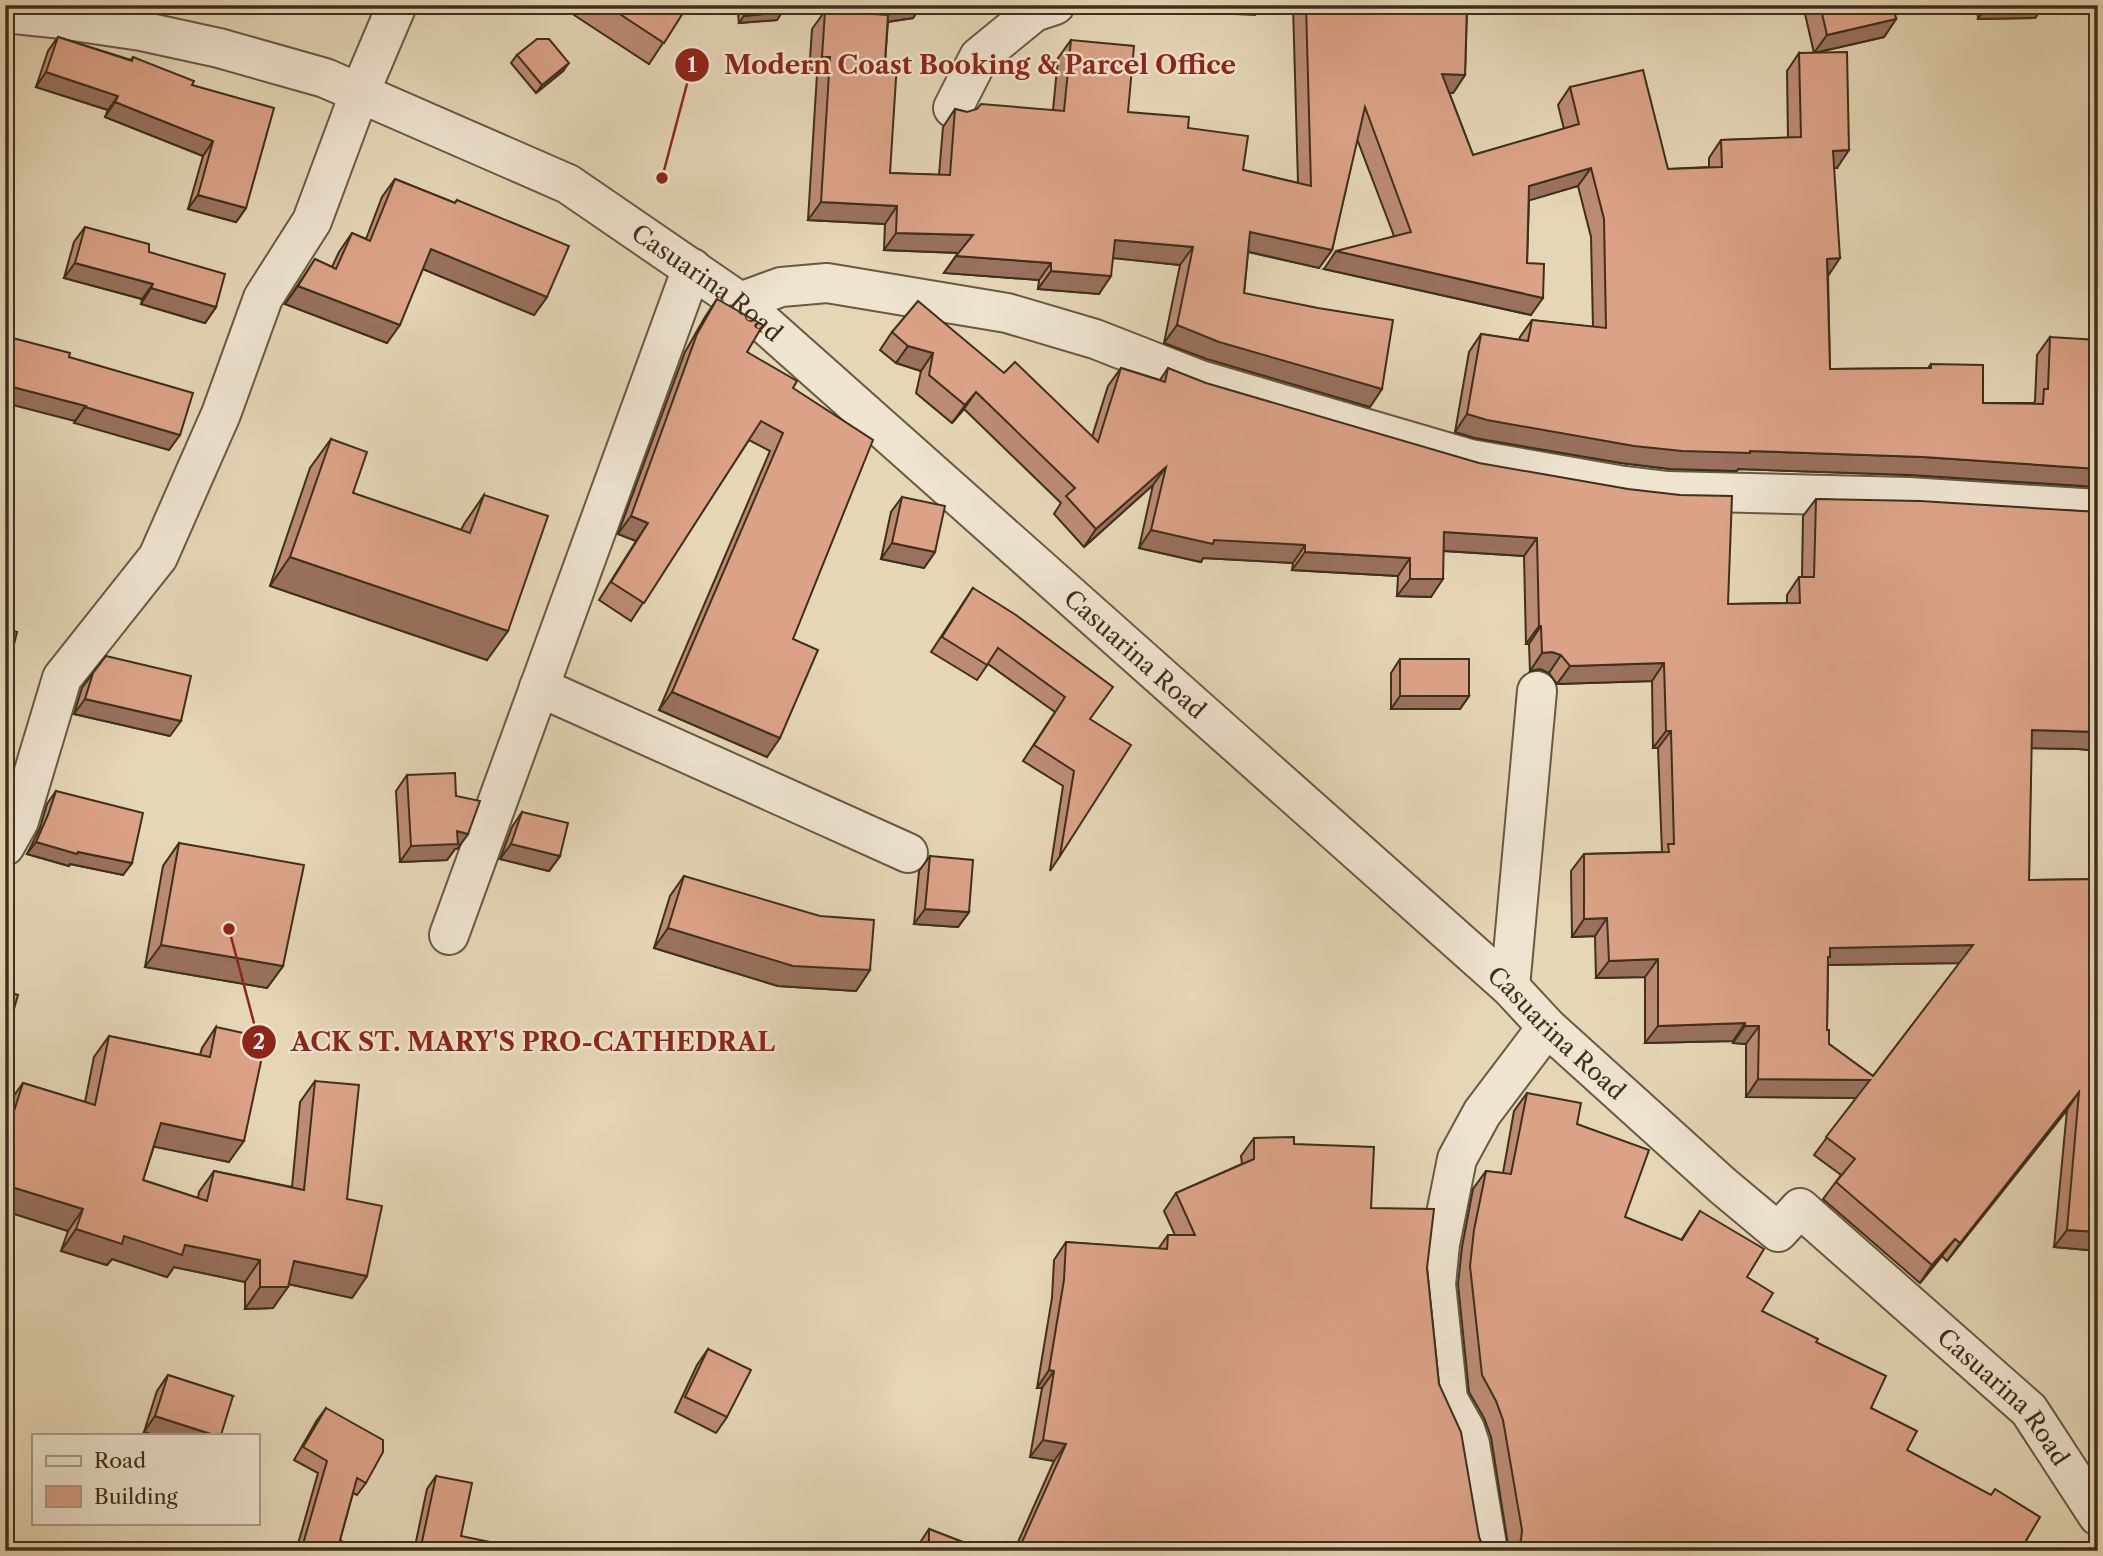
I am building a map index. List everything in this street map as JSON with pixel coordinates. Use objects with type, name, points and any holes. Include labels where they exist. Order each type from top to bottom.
[{"type":"street","points":[[5,846],[19,821],[62,678],[158,557],[220,415],[263,298],[312,221],[360,92],[397,5]]},
{"type":"street","points":[[953,108],[979,57],[1034,12],[1055,5]]},
{"type":"street","name":"Casuarina Road","points":[[5,13],[141,31],[206,45],[325,78],[568,184],[740,302],[1510,987],[1547,1027],[1723,1186],[1779,1232],[1800,1208],[2019,1401],[2029,1410],[2098,1516]]},
{"type":"street","points":[[449,935],[692,268]]},
{"type":"street","points":[[740,302],[781,287],[827,284],[1007,313],[1095,339],[1200,380],[1470,459],[1618,485],[1668,491],[1909,497],[2098,509]]},
{"type":"street","points":[[539,687],[908,853]]},
{"type":"street","points":[[1510,987],[1537,691]]},
{"type":"street","points":[[1488,1551],[1470,1444],[1448,1399],[1436,1284],[1440,1244],[1457,1160],[1482,1112],[1547,1027]]},
{"type":"building","points":[[606,5],[688,5],[664,43]]},
{"type":"building","points":[[743,5],[782,5],[782,12],[744,16]]},
{"type":"building","points":[[1306,5],[1467,5],[1465,75],[1442,74],[1473,155],[1579,124],[1570,87],[1643,70],[1668,169],[1722,167],[1721,140],[1801,137],[1799,53],[1847,52],[1849,150],[1833,151],[1840,258],[1827,259],[1830,369],[1931,368],[1931,364],[1983,365],[1983,403],[2043,404],[2044,389],[2048,389],[2050,337],[2098,340],[2098,469],[1923,457],[1682,451],[1634,446],[1487,420],[1467,414],[1481,334],[1528,341],[1532,320],[1606,328],[1604,219],[1591,168],[1529,186],[1527,263],[1544,264],[1543,298],[1336,251],[1411,232],[1365,107],[1332,250],[1250,232],[1244,293],[1393,320],[1382,389],[1219,342],[1177,325],[1193,247],[1115,240],[1111,276],[1051,271],[1051,263],[956,256],[973,235],[896,233],[897,206],[821,202],[830,57],[822,57],[825,11],[888,15],[885,62],[897,63],[890,173],[950,175],[955,109],[967,112],[977,109],[981,104],[1064,111],[1071,40],[1134,46],[1128,112],[1189,117],[1188,128],[1248,136],[1243,170],[1311,186]]},
{"type":"building","points":[[1820,5],[1893,5],[1896,19],[1827,35]]},
{"type":"building","points":[[58,37],[132,61],[133,57],[194,81],[192,85],[274,108],[246,208],[198,195],[213,141],[115,102],[118,96],[46,72]]},
{"type":"building","points":[[537,39],[549,39],[569,63],[542,85],[517,55]]},
{"type":"building","points":[[395,179],[455,203],[457,200],[569,246],[547,297],[431,249],[400,325],[298,286],[315,259],[336,269],[352,233],[370,241]]},
{"type":"building","points":[[85,227],[149,244],[149,252],[225,274],[216,307],[151,288],[153,284],[75,263]]},
{"type":"building","points":[[717,299],[763,325],[747,352],[797,381],[793,388],[873,440],[793,639],[818,650],[780,738],[672,692],[783,433],[761,421],[644,603],[611,582],[648,523],[631,516],[697,334]]},
{"type":"building","points":[[918,301],[1004,373],[1015,362],[1098,442],[1121,368],[1165,382],[1168,368],[1206,383],[1479,463],[1628,489],[1680,495],[1732,496],[1728,604],[1800,603],[1799,577],[1814,577],[1816,499],[1920,501],[2098,512],[2098,732],[2032,730],[2029,880],[2098,879],[2098,1232],[2067,1230],[2079,1092],[1960,1243],[1955,1239],[1932,1265],[1836,1182],[1855,1159],[1826,1137],[1870,1080],[1758,1079],[1759,1026],[1745,1026],[1745,1023],[1658,1026],[1658,959],[1609,961],[1607,918],[1584,919],[1584,854],[1669,852],[1668,844],[1674,844],[1671,731],[1666,731],[1664,663],[1570,666],[1561,655],[1542,653],[1537,538],[1444,532],[1443,579],[1410,579],[1410,558],[1305,552],[1305,545],[1214,540],[1213,544],[1151,530],[1166,467],[1096,529],[1066,496],[1075,488],[976,392],[965,405],[929,375],[933,353],[908,346],[892,332]],"holes":[[[1973,945],[1873,1076],[1829,1044],[1827,1030],[1830,948]]]},
{"type":"building","points":[[5,336],[70,353],[69,357],[193,393],[180,435],[5,385]]},
{"type":"building","points":[[331,439],[367,452],[353,493],[470,533],[484,495],[548,516],[508,631],[290,557]]},
{"type":"building","points":[[902,497],[945,506],[935,552],[892,543]]},
{"type":"building","points":[[973,588],[1016,615],[1113,687],[1090,719],[1131,745],[1060,856],[1074,771],[1034,745],[1065,697],[998,648],[987,665],[942,637]]},
{"type":"building","points":[[5,629],[17,632],[8,669],[5,668]]},
{"type":"building","points":[[106,656],[191,676],[181,721],[85,699],[93,673]]},
{"type":"building","points":[[1400,659],[1469,659],[1469,696],[1400,696]]},
{"type":"building","points":[[455,773],[456,796],[480,801],[468,834],[457,831],[458,844],[411,846],[407,775]]},
{"type":"building","points":[[56,791],[143,813],[132,863],[78,852],[77,854],[36,842]]},
{"type":"building","points":[[522,812],[568,823],[560,856],[511,844]]},
{"type":"building","points":[[179,843],[304,865],[283,966],[161,945]]},
{"type":"building","points":[[930,856],[973,860],[969,912],[925,909]]},
{"type":"building","points":[[684,876],[820,916],[874,920],[870,970],[793,966],[668,928]]},
{"type":"building","points":[[5,991],[18,995],[5,1040]]},
{"type":"building","points":[[216,1027],[266,1038],[244,1141],[161,1123],[143,1180],[207,1201],[214,1171],[304,1190],[315,1081],[359,1085],[347,1199],[382,1206],[367,1276],[294,1261],[288,1287],[260,1287],[260,1260],[185,1245],[182,1255],[124,1236],[122,1244],[76,1229],[83,1209],[5,1185],[5,1139],[23,1083],[95,1105],[109,1036],[210,1057]]},
{"type":"building","points":[[1527,1093],[1581,1103],[1577,1124],[1649,1150],[1625,1217],[1682,1240],[1700,1211],[1764,1249],[1747,1277],[1773,1293],[1762,1311],[1818,1339],[1816,1342],[1886,1376],[1871,1408],[1917,1431],[1907,1450],[1991,1495],[1995,1489],[2040,1517],[2020,1551],[1513,1551],[1521,1540],[1522,1530],[1503,1420],[1482,1375],[1470,1266],[1486,1171],[1511,1174]]},
{"type":"building","points":[[1294,1137],[1294,1144],[1374,1147],[1371,1208],[1434,1209],[1427,1268],[1439,1384],[1461,1432],[1479,1537],[1483,1547],[1489,1551],[1018,1551],[1066,1444],[1043,1440],[1054,1371],[1049,1370],[1064,1280],[1066,1242],[1167,1249],[1168,1235],[1195,1235],[1176,1193],[1254,1159],[1254,1138]]},
{"type":"building","points":[[708,1349],[751,1370],[727,1417],[685,1397]]},
{"type":"building","points":[[168,1375],[233,1396],[221,1434],[211,1434],[155,1416]]},
{"type":"building","points":[[326,1408],[383,1440],[383,1452],[366,1483],[357,1478],[340,1540],[358,1551],[301,1551],[327,1461],[303,1447]]},
{"type":"building","points":[[436,1476],[472,1483],[461,1536],[490,1542],[488,1551],[420,1551]]},
{"type":"building","points":[[929,1529],[986,1551],[929,1551]]},
{"type":"place","name":"Modern Coast Booking & Parcel Office","points":[[662,178]]},
{"type":"place","name":"ACK ST. MARY'S PRO-CATHEDRAL","points":[[229,929]]}]
